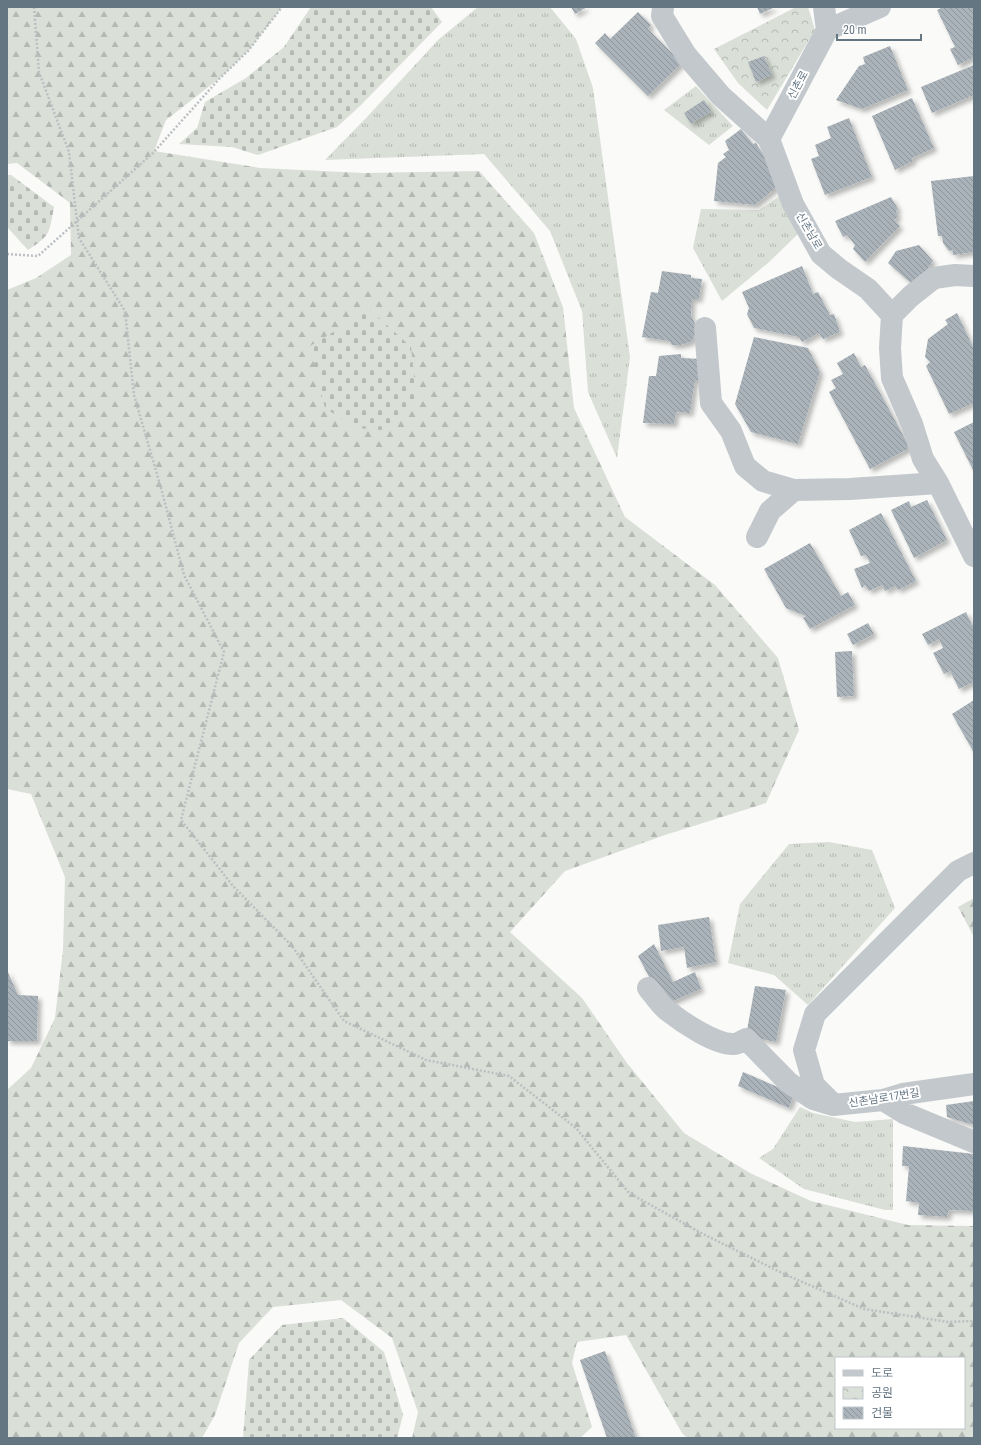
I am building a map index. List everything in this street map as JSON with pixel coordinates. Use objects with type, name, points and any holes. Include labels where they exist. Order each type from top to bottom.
[{"type":"street","name":"신촌남로","points":[[663,7],[662,16],[686,56],[721,96],[769,139],[793,204],[821,254],[839,269],[868,289],[892,315]]},
{"type":"street","points":[[824,7],[827,30],[880,7]]},
{"type":"street","name":"신촌로","points":[[769,139],[827,30]]},
{"type":"street","points":[[974,276],[955,275],[934,278],[911,296],[892,315],[890,348],[892,378],[912,424],[923,459],[938,483],[974,556]]},
{"type":"street","points":[[704,328],[711,403],[731,431],[745,466],[763,481],[794,490],[850,489],[938,483]]},
{"type":"street","points":[[757,537],[770,511],[794,490]]},
{"type":"street","points":[[833,1105],[814,1085],[804,1050],[815,1014],[958,871],[974,863]]},
{"type":"street","name":"신촌남로17번길","points":[[648,988],[669,1012],[696,1030],[724,1043],[736,1044],[746,1039],[788,1082],[813,1098],[833,1105],[883,1100],[903,1094],[974,1084]]},
{"type":"street","points":[[883,1100],[904,1113],[974,1142]]},
{"type":"path","points":[[34,7],[39,72],[69,152],[79,238],[125,311],[134,395],[161,488],[184,576],[224,652],[181,820],[233,886],[292,946],[344,1020],[426,1060],[509,1076],[576,1128],[629,1193],[703,1234],[782,1273],[864,1309],[948,1322],[974,1321]]},
{"type":"path","points":[[7,254],[38,256],[153,153],[220,78],[248,51],[282,7]]},
{"type":"green space","points":[[7,7],[282,7],[248,51],[220,78],[166,120],[154,151],[260,168],[364,173],[479,171],[534,233],[563,307],[574,408],[625,517],[715,585],[778,658],[799,730],[766,803],[665,835],[565,871],[510,932],[582,998],[627,1063],[684,1133],[750,1173],[811,1201],[908,1225],[974,1226],[974,1438],[687,1438],[682,1433],[626,1335],[577,1342],[572,1363],[592,1427],[580,1438],[412,1438],[418,1412],[392,1338],[341,1300],[273,1307],[239,1343],[215,1415],[202,1438],[9,1438],[7,1432],[7,1090],[31,1068],[55,1018],[63,950],[65,877],[31,794],[7,789],[7,290],[36,278],[71,255],[70,203],[17,163],[7,164]]},
{"type":"green space","points":[[311,7],[431,7],[442,22],[360,106],[337,127],[258,155],[232,147],[179,144],[197,128],[205,102],[246,78],[284,47]]},
{"type":"green space","points":[[478,7],[550,7],[576,39],[593,88],[630,357],[617,458],[588,392],[582,311],[550,231],[484,154],[325,160],[438,40]]},
{"type":"green space","points":[[796,7],[808,7],[815,30],[767,110],[738,83],[714,49]]},
{"type":"green space","points":[[696,86],[733,126],[709,145],[664,110]]},
{"type":"green space","points":[[7,175],[11,175],[54,207],[48,233],[41,241],[28,250],[7,227]]},
{"type":"green space","points":[[781,195],[798,234],[768,263],[722,301],[693,248],[701,209],[759,210]]},
{"type":"green space","points":[[370,310],[411,347],[417,405],[383,430],[356,428],[325,408],[310,346]]},
{"type":"green space","points":[[829,842],[872,850],[895,908],[808,1005],[774,975],[728,963],[740,904],[789,844]]},
{"type":"green space","points":[[974,898],[974,937],[958,907]]},
{"type":"green space","points":[[800,1107],[813,1113],[855,1122],[893,1119],[893,1210],[885,1210],[804,1189],[759,1158],[773,1149]]},
{"type":"green space","points":[[343,1318],[384,1352],[403,1415],[397,1438],[243,1438],[249,1360],[282,1325]]},
{"type":"building","points":[[571,7],[587,7],[575,14]]},
{"type":"building","points":[[757,7],[775,7],[760,14]]},
{"type":"building","points":[[943,7],[974,7],[974,57],[958,65],[950,49],[955,47],[937,10]]},
{"type":"building","points":[[638,12],[651,25],[648,29],[682,63],[648,96],[595,43],[605,33],[610,39]]},
{"type":"building","points":[[890,46],[908,90],[862,109],[836,100],[859,66],[865,64],[863,57]]},
{"type":"building","points":[[764,56],[772,75],[756,82],[748,62]]},
{"type":"building","points":[[974,65],[974,95],[932,113],[921,87]]},
{"type":"building","points":[[912,98],[934,148],[912,158],[913,161],[895,170],[872,116]]},
{"type":"building","points":[[704,100],[711,111],[691,124],[684,113]]},
{"type":"building","points":[[849,118],[872,177],[825,195],[811,159],[819,156],[815,145],[831,138],[827,127]]},
{"type":"building","points":[[741,129],[753,144],[756,143],[771,167],[778,186],[755,205],[714,201],[718,163],[726,157],[723,154],[729,150],[725,141]]},
{"type":"building","points":[[974,176],[974,252],[953,255],[953,250],[949,251],[943,243],[942,236],[938,236],[931,181]]},
{"type":"building","points":[[891,197],[898,209],[896,211],[898,217],[894,220],[900,226],[865,262],[853,249],[855,245],[847,235],[843,237],[835,221]]},
{"type":"building","points":[[919,245],[933,261],[923,276],[921,274],[913,285],[888,263],[896,251]]},
{"type":"building","points":[[802,266],[813,294],[818,292],[830,315],[834,314],[840,332],[823,339],[819,333],[802,342],[799,337],[754,328],[747,314],[749,308],[742,292]]},
{"type":"building","points":[[662,271],[691,275],[691,278],[702,279],[699,299],[692,299],[691,315],[696,326],[696,333],[691,342],[680,345],[672,345],[669,341],[642,337],[651,292],[658,293]]},
{"type":"building","points":[[957,313],[973,347],[974,346],[974,403],[949,414],[926,366],[930,362],[925,357],[928,339],[948,324],[945,320]]},
{"type":"building","points":[[754,337],[808,348],[820,372],[798,444],[751,432],[735,404]]},
{"type":"building","points":[[854,353],[861,367],[865,365],[910,448],[870,469],[829,392],[836,388],[831,380],[843,374],[837,363]]},
{"type":"building","points":[[681,354],[681,358],[701,359],[700,380],[695,380],[690,413],[676,412],[674,424],[643,423],[649,376],[656,376],[659,356]]},
{"type":"building","points":[[974,422],[974,472],[954,432]]},
{"type":"building","points":[[927,500],[947,540],[914,558],[891,510],[909,501],[911,507]]},
{"type":"building","points":[[881,513],[916,581],[898,590],[895,586],[885,591],[882,585],[869,591],[865,585],[862,588],[854,569],[870,563],[866,555],[861,556],[849,530]]},
{"type":"building","points":[[810,543],[841,596],[848,592],[855,605],[810,629],[803,618],[806,616],[786,608],[764,569]]},
{"type":"building","points":[[966,612],[972,625],[974,624],[974,682],[959,689],[950,671],[944,674],[933,653],[943,648],[939,639],[928,645],[922,634]]},
{"type":"building","points":[[868,623],[874,634],[853,645],[847,634]]},
{"type":"building","points":[[852,651],[854,696],[837,697],[835,652]]},
{"type":"building","points":[[974,700],[974,753],[952,714]]},
{"type":"building","points":[[709,917],[716,962],[687,968],[684,947],[661,951],[658,925]]},
{"type":"building","points":[[654,944],[673,982],[695,972],[701,989],[664,1005],[638,956]]},
{"type":"building","points":[[7,970],[18,995],[38,996],[37,1041],[7,1041]]},
{"type":"building","points":[[755,986],[786,990],[776,1042],[746,1036]]},
{"type":"building","points":[[743,1072],[794,1094],[789,1108],[738,1086]]},
{"type":"building","points":[[974,1101],[974,1125],[947,1117],[946,1105]]},
{"type":"building","points":[[903,1146],[974,1154],[974,1211],[949,1210],[947,1217],[918,1215],[919,1203],[906,1201],[909,1166],[902,1166]]},
{"type":"building","points":[[605,1351],[636,1438],[607,1438],[580,1360]]}]
